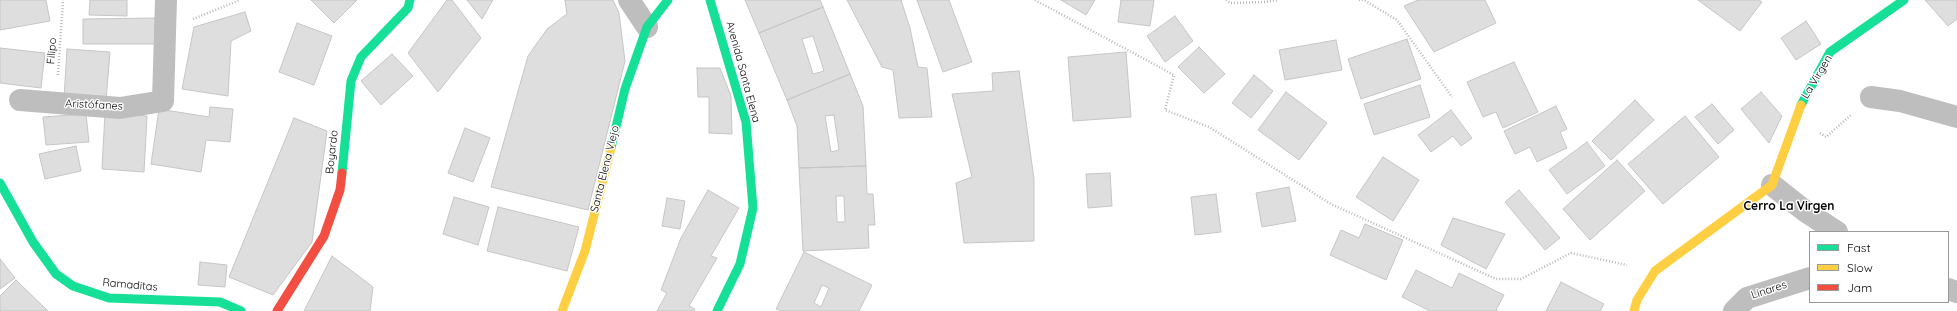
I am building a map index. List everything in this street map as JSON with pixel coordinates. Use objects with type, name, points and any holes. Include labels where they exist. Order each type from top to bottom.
[{"type":"street","name":"Aristófanes","points":[[20,100],[120,108],[163,101],[166,0]]},
{"type":"street","name":"Boyardo","points":[[277,311],[324,236],[340,190],[351,81],[361,58],[408,8],[410,0]]},
{"type":"street","points":[[629,0],[647,27]]},
{"type":"street","name":"Santa Elena Viejo","points":[[562,311],[585,251],[625,89],[647,27],[668,0]]},
{"type":"street","name":"Avenida Santa Elena","points":[[710,0],[746,122],[753,208],[740,264],[716,311]]},
{"type":"street","name":"La Virgen","points":[[1772,185],[1796,117],[1813,80],[1830,52],[1904,0]]},
{"type":"street","points":[[1871,97],[1900,101],[1957,118]]},
{"type":"street","name":"Ramaditas","points":[[0,182],[38,248],[56,274],[73,286],[109,298],[220,302],[241,311]]},
{"type":"street","points":[[1634,311],[1637,300],[1655,271],[1772,185],[1804,211],[1835,231]]},
{"type":"street","name":"Linares","points":[[1734,311],[1747,298],[1809,278]]},
{"type":"path","name":"Filipo","points":[[56,103],[63,0]]},
{"type":"path","points":[[165,31],[240,0]]},
{"type":"path","points":[[1035,0],[1174,76],[1165,110],[1208,127],[1331,204],[1496,280],[1521,279],[1571,253],[1655,271]]},
{"type":"path","points":[[1226,0],[1230,3],[1237,3],[1279,0]]},
{"type":"path","points":[[1359,0],[1364,0],[1397,20],[1452,97]]},
{"type":"path","points":[[1796,117],[1826,137],[1871,97]]},
{"type":"building","points":[[0,0],[46,0],[50,21],[0,30]]},
{"type":"building","points":[[90,0],[127,0],[127,16],[89,15]]},
{"type":"building","points":[[311,0],[357,0],[334,23]]},
{"type":"building","points":[[447,0],[452,0],[481,38],[438,92],[408,53]]},
{"type":"building","points":[[467,0],[493,0],[482,19]]},
{"type":"building","points":[[565,0],[613,0],[619,13],[625,61],[588,210],[491,187],[528,56],[547,29],[567,14]]},
{"type":"building","points":[[745,0],[820,0],[823,7],[759,33]]},
{"type":"building","points":[[847,0],[901,0],[910,28],[918,67],[927,68],[932,117],[899,118],[893,70],[882,67]]},
{"type":"building","points":[[917,0],[949,0],[972,62],[943,72]]},
{"type":"building","points":[[1061,0],[1095,0],[1086,15]]},
{"type":"building","points":[[1121,0],[1154,0],[1150,26],[1118,22]]},
{"type":"building","points":[[1418,0],[1485,0],[1496,23],[1434,52],[1404,6]]},
{"type":"building","points":[[1698,0],[1759,0],[1762,2],[1740,31]]},
{"type":"building","points":[[1925,0],[1957,0],[1957,19],[1948,26]]},
{"type":"building","points":[[823,7],[850,74],[787,100],[759,33]],"holes":[[[813,36],[824,71],[813,74],[802,39]]]},
{"type":"building","points":[[245,12],[251,31],[231,41],[228,96],[182,89],[194,27]]},
{"type":"building","points":[[1175,16],[1193,41],[1165,62],[1147,36]]},
{"type":"building","points":[[155,18],[155,44],[83,44],[83,19]]},
{"type":"building","points":[[1806,21],[1821,44],[1796,60],[1781,38]]},
{"type":"building","points":[[297,23],[332,36],[314,85],[279,72]]},
{"type":"building","points":[[1407,39],[1421,79],[1361,99],[1348,59]]},
{"type":"building","points":[[1336,40],[1342,70],[1285,80],[1279,50]]},
{"type":"building","points":[[1199,47],[1225,74],[1204,93],[1178,67]]},
{"type":"building","points":[[0,48],[45,53],[41,88],[0,83]]},
{"type":"building","points":[[67,49],[110,52],[106,101],[64,98]]},
{"type":"building","points":[[1126,52],[1131,117],[1073,121],[1068,57]]},
{"type":"building","points":[[392,54],[413,76],[381,105],[361,81]]},
{"type":"building","points":[[1514,62],[1538,112],[1503,128],[1496,112],[1483,117],[1467,82]]},
{"type":"building","points":[[697,68],[720,68],[731,96],[732,134],[709,133],[709,97],[698,97]]},
{"type":"building","points":[[1019,71],[1034,179],[1034,241],[964,243],[956,183],[972,177],[952,94],[993,91],[992,73]]},
{"type":"building","points":[[850,74],[863,106],[866,166],[799,168],[797,126],[787,100]],"holes":[[[834,115],[839,150],[831,152],[825,116]]]},
{"type":"building","points":[[1254,75],[1273,91],[1251,118],[1232,103]]},
{"type":"building","points":[[1420,85],[1430,117],[1374,135],[1364,104]]},
{"type":"building","points":[[1286,92],[1327,123],[1299,160],[1258,130]]},
{"type":"building","points":[[1761,92],[1782,116],[1769,143],[1741,109]]},
{"type":"building","points":[[1635,100],[1654,120],[1611,160],[1592,141]]},
{"type":"building","points":[[1712,104],[1734,130],[1718,144],[1695,117]]},
{"type":"building","points":[[1556,106],[1567,129],[1560,132],[1567,148],[1537,162],[1530,147],[1515,154],[1504,131]]},
{"type":"building","points":[[210,107],[233,109],[230,142],[206,140],[201,172],[151,164],[159,109],[209,117]]},
{"type":"building","points":[[1451,110],[1472,138],[1461,146],[1453,136],[1431,152],[1418,135]]},
{"type":"building","points":[[105,113],[147,116],[144,172],[102,169]]},
{"type":"building","points":[[86,114],[89,142],[46,145],[43,117]]},
{"type":"building","points":[[1685,116],[1719,157],[1663,204],[1628,164]]},
{"type":"building","points":[[294,118],[327,131],[312,242],[273,295],[229,277]]},
{"type":"building","points":[[465,128],[490,138],[473,182],[448,173]]},
{"type":"building","points":[[1587,142],[1605,166],[1567,194],[1549,170]]},
{"type":"building","points":[[76,146],[81,171],[45,179],[39,154]]},
{"type":"building","points":[[1383,157],[1419,180],[1393,221],[1356,197]]},
{"type":"building","points":[[1617,160],[1645,191],[1590,240],[1563,209]]},
{"type":"building","points":[[866,166],[867,194],[873,194],[875,225],[868,225],[869,248],[803,251],[799,168]],"holes":[[[836,196],[844,196],[845,222],[837,222]]]},
{"type":"building","points":[[1110,173],[1112,206],[1088,208],[1086,174]]},
{"type":"building","points":[[1289,187],[1296,221],[1262,227],[1256,193]]},
{"type":"building","points":[[708,190],[739,208],[711,256],[717,258],[689,306],[695,309],[694,311],[657,311],[667,293],[661,290],[681,238]]},
{"type":"building","points":[[1519,190],[1560,238],[1545,250],[1505,202]]},
{"type":"building","points":[[1216,194],[1221,232],[1195,235],[1191,197]]},
{"type":"building","points":[[454,197],[489,207],[478,245],[443,234]]},
{"type":"building","points":[[667,198],[685,201],[680,229],[662,226]]},
{"type":"building","points":[[498,207],[579,227],[567,271],[487,251]]},
{"type":"building","points":[[1453,218],[1505,234],[1486,269],[1441,245]]},
{"type":"building","points":[[1365,224],[1403,240],[1386,280],[1330,255],[1341,230],[1359,238]]},
{"type":"building","points":[[804,252],[872,285],[859,311],[781,311],[776,309]],"holes":[[[822,285],[829,288],[821,307],[814,303]]]},
{"type":"building","points":[[332,256],[373,287],[370,311],[304,311]]},
{"type":"building","points":[[0,259],[15,278],[0,289]]},
{"type":"building","points":[[200,262],[227,265],[225,287],[198,285]]},
{"type":"building","points":[[1416,270],[1452,288],[1459,273],[1504,295],[1496,310],[1498,311],[1430,311],[1402,297]]},
{"type":"building","points":[[16,280],[48,311],[0,311],[0,296]]},
{"type":"building","points":[[1561,282],[1604,304],[1600,311],[1546,311]]},
{"type":"traffic: fast","points":[[342,173],[351,81],[361,57],[408,8],[410,0]]},
{"type":"traffic: fast","points":[[611,148],[625,89],[647,27],[668,0]]},
{"type":"traffic: fast","points":[[710,0],[746,122],[753,208],[740,264],[717,311]]},
{"type":"traffic: fast","points":[[1801,105],[1830,52],[1904,0]]},
{"type":"traffic: fast","points":[[0,183],[33,242],[56,274],[73,286],[109,298],[220,302],[241,311]]},
{"type":"traffic: slow","points":[[1634,311],[1637,300],[1655,271],[1772,185],[1801,105]]},
{"type":"traffic: slow","points":[[562,311],[585,251],[611,148]]},
{"type":"traffic: jam","points":[[277,311],[324,236],[340,190],[342,173]]},
{"type":"district","name":"Cerro La Virgen","points":[[1789,206]]}]
